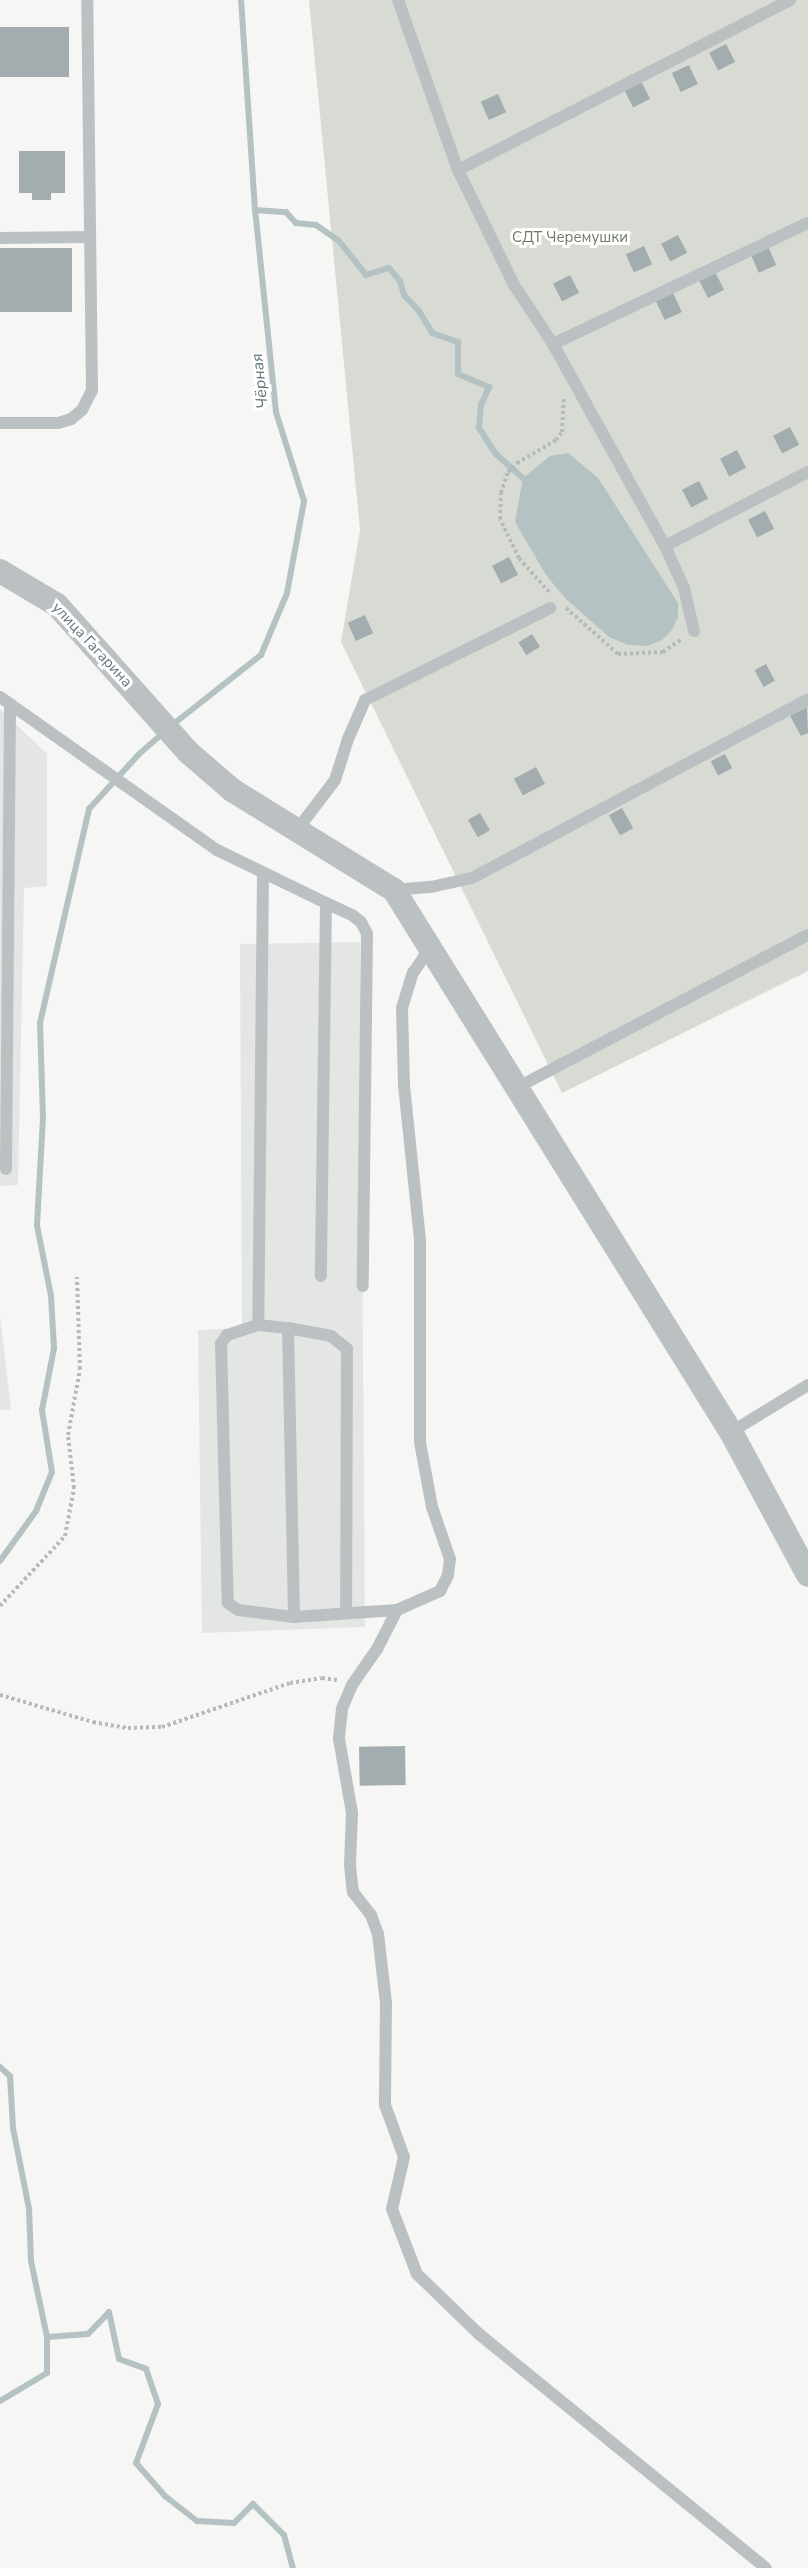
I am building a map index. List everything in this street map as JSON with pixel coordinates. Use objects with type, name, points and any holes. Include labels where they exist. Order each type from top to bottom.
[{"type":"street","name":"улица Гагарина","points":[[0,571],[57,605],[188,752],[232,790],[394,890]]},
{"type":"street","points":[[394,890],[731,1432],[808,1575]]},
{"type":"lane","points":[[0,423],[58,423],[70,419],[82,410],[92,390],[87,0]]},
{"type":"lane","points":[[398,0],[458,170],[514,285],[553,344],[564,369],[665,546],[684,588],[693,631]]},
{"type":"lane","points":[[458,170],[790,0]]},
{"type":"lane","points":[[553,344],[808,223]]},
{"type":"lane","points":[[0,238],[90,237]]},
{"type":"lane","points":[[665,546],[808,472]]},
{"type":"lane","points":[[297,830],[336,780],[348,740],[365,700],[554,604]]},
{"type":"lane","points":[[394,890],[431,887],[472,878],[808,699]]},
{"type":"lane","points":[[5,701],[217,850],[352,915],[361,922],[367,934],[363,1286]]},
{"type":"lane","points":[[5,701],[6,1169]]},
{"type":"lane","points":[[258,1325],[263,874]]},
{"type":"lane","points":[[321,1276],[326,903]]},
{"type":"lane","points":[[518,1087],[808,935]]},
{"type":"lane","points":[[346,1613],[347,1348],[331,1336],[258,1325],[227,1335],[221,1344],[228,1603],[238,1610],[294,1617],[397,1610],[440,1591],[448,1575],[450,1559],[432,1508],[420,1442],[420,1240],[404,1085],[402,1008],[413,973],[430,948]]},
{"type":"lane","points":[[288,1328],[294,1617]]},
{"type":"lane","points":[[731,1432],[808,1385]]},
{"type":"lane","points":[[397,1610],[377,1649],[352,1685],[342,1709],[339,1739],[352,1813],[350,1865],[353,1892],[371,1916],[378,1934],[386,2003],[385,2105],[404,2157],[392,2209],[417,2274],[479,2334],[766,2568]]},
{"type":"path","points":[[564,369],[562,432],[556,440],[517,463],[508,472],[501,493],[500,519],[519,558],[554,604],[618,654],[663,652],[693,631]]},
{"type":"path","points":[[0,1606],[65,1536],[74,1488],[68,1435],[81,1369],[77,1276]]},
{"type":"path","points":[[0,1695],[93,1722],[128,1728],[162,1727],[290,1683],[322,1678],[352,1685]]},
{"type":"shaded area","points":[[568,453],[598,478],[678,603],[678,617],[672,630],[662,640],[648,646],[628,645],[609,637],[565,598],[546,575],[515,522],[523,478],[550,456]]},
{"type":"shaded area","points":[[0,709],[47,754],[47,886],[24,888],[18,1185],[0,1186]]},
{"type":"shaded area","points":[[360,942],[365,1627],[202,1633],[198,1330],[242,1328],[240,944]]},
{"type":"shaded area","points":[[0,1315],[11,1410],[0,1410]]},
{"type":"green space","name":"СДТ Черемушки","points":[[309,0],[808,0],[808,971],[562,1093],[341,642],[360,530]]},
{"type":"building","points":[[0,27],[69,27],[69,77],[0,77]]},
{"type":"building","points":[[726,44],[735,62],[718,70],[709,53]]},
{"type":"building","points":[[689,65],[698,84],[681,92],[672,73]]},
{"type":"building","points":[[641,81],[650,99],[633,107],[624,90]]},
{"type":"building","points":[[498,94],[506,112],[489,120],[481,102]]},
{"type":"building","points":[[19,151],[65,151],[65,193],[51,193],[51,200],[32,200],[32,193],[19,193]]},
{"type":"building","points":[[678,235],[687,253],[670,261],[661,244]]},
{"type":"building","points":[[644,246],[652,264],[634,272],[626,254]]},
{"type":"building","points":[[768,246],[776,265],[759,273],[751,253]]},
{"type":"building","points":[[0,248],[72,248],[72,312],[0,312]]},
{"type":"building","points":[[715,272],[724,290],[708,298],[699,280]]},
{"type":"building","points":[[570,275],[579,293],[562,301],[553,284]]},
{"type":"building","points":[[673,293],[682,312],[665,320],[656,301]]},
{"type":"building","points":[[790,427],[799,445],[782,453],[773,436]]},
{"type":"building","points":[[737,450],[746,468],[729,476],[720,459]]},
{"type":"building","points":[[699,481],[708,499],[691,507],[682,490]]},
{"type":"building","points":[[765,511],[774,529],[757,537],[748,520]]},
{"type":"building","points":[[509,557],[518,575],[501,583],[492,566]]},
{"type":"building","points":[[365,615],[373,633],[356,641],[348,623]]},
{"type":"building","points":[[532,634],[540,647],[526,655],[518,642]]},
{"type":"building","points":[[766,664],[775,681],[763,687],[755,670]]},
{"type":"building","points":[[807,707],[808,733],[801,736],[790,716]]},
{"type":"building","points":[[725,754],[732,768],[718,776],[711,761]]},
{"type":"building","points":[[536,767],[545,784],[523,796],[514,779]]},
{"type":"building","points":[[622,808],[633,828],[620,835],[609,815]]},
{"type":"building","points":[[480,813],[490,830],[478,837],[468,820]]},
{"type":"building","points":[[405,1746],[406,1785],[360,1786],[359,1747]]},
{"type":"waterway","name":"Чёрная","points":[[171,726],[261,655],[287,593],[304,501],[276,412],[255,210],[241,0]]},
{"type":"waterway","points":[[255,210],[286,212],[296,223],[316,225],[339,241],[366,275],[389,268],[400,281],[404,295],[419,311],[432,333],[458,342],[458,374],[489,387],[481,405],[479,428],[496,454],[523,478]]},
{"type":"waterway","points":[[0,1561],[36,1511],[52,1472],[42,1410],[54,1348],[51,1296],[37,1225],[43,1118],[40,1023],[89,809],[139,754],[163,733]]},
{"type":"waterway","points":[[0,2067],[10,2076],[13,2128],[29,2209],[31,2261],[47,2337],[47,2373],[0,2401]]},
{"type":"waterway","points":[[47,2337],[88,2334],[109,2312],[119,2359],[146,2369],[158,2404],[136,2463],[165,2496],[197,2521],[234,2523],[253,2504],[284,2535],[293,2568]]}]
